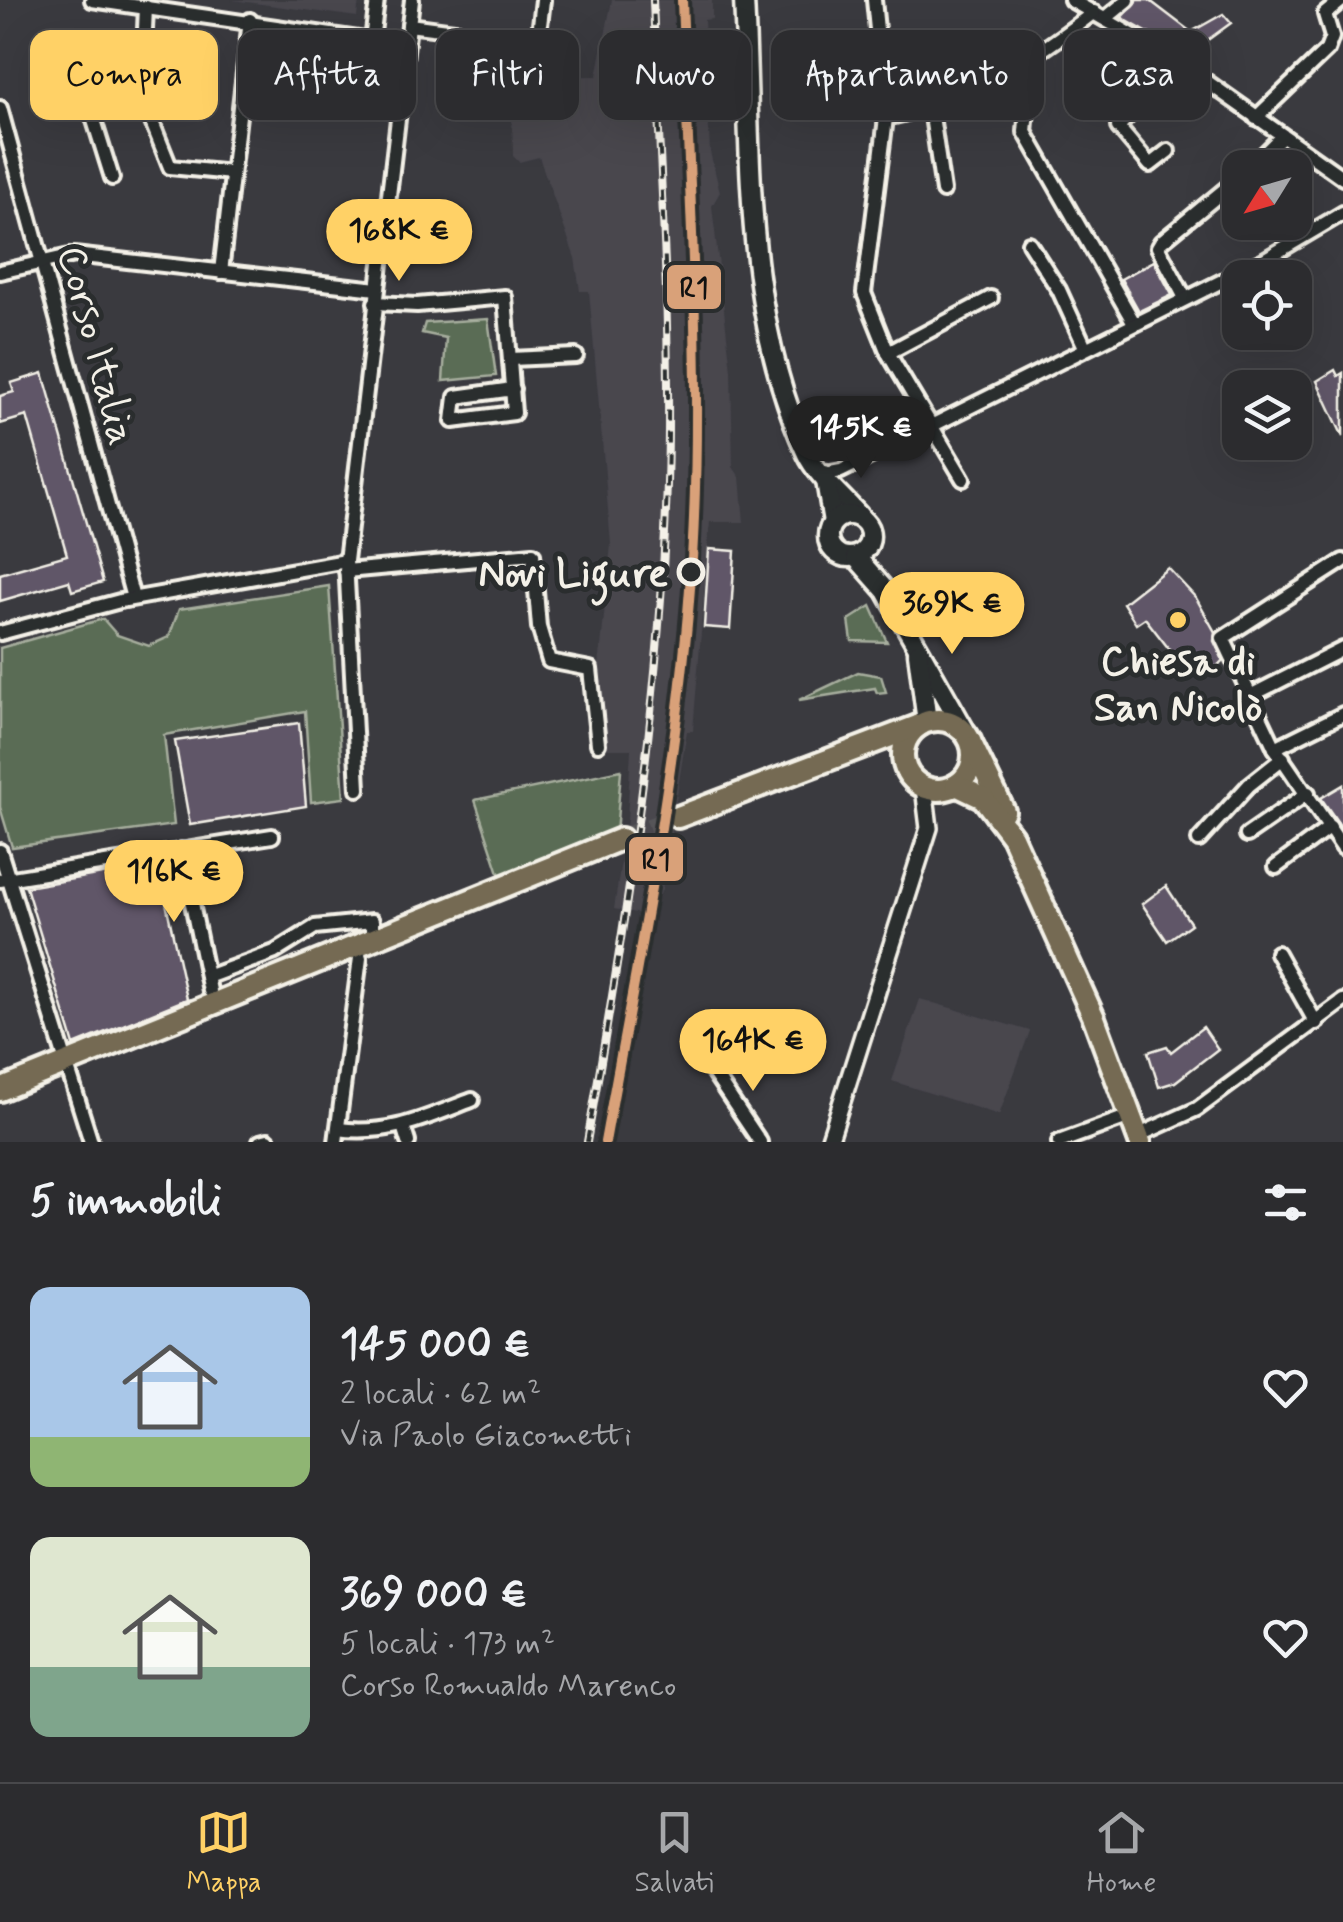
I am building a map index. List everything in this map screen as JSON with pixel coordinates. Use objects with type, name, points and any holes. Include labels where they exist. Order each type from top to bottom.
[{"type":"main road","points":[[744,0],[763,314],[772,354],[808,458],[869,529],[886,591],[970,740],[1026,864],[1136,1131]]},
{"type":"main road","points":[[825,474],[833,522],[828,536],[832,549],[841,556],[856,557],[886,591]]},
{"type":"main road","points":[[833,522],[846,515],[861,518]]},
{"type":"main road","points":[[856,557],[870,542]]},
{"type":"main road","points":[[917,647],[924,723]]},
{"type":"main road","points":[[678,817],[860,746],[924,723],[946,720],[970,740],[972,764],[956,785],[940,790],[924,786],[910,775],[904,758],[909,736],[924,723]]},
{"type":"main road","points":[[860,746],[884,748],[904,758]]},
{"type":"main road","points":[[956,785],[992,807],[1026,864]]},
{"type":"main road","points":[[0,1090],[366,935],[622,839]]},
{"type":"street","points":[[92,0],[305,30]]},
{"type":"street","points":[[373,30],[377,0]]},
{"type":"street","points":[[407,30],[412,0]]},
{"type":"street","points":[[409,25],[538,42],[543,0]]},
{"type":"street","points":[[874,0],[877,30]]},
{"type":"street","points":[[1070,0],[1124,30]]},
{"type":"street","points":[[1044,52],[1128,0]]},
{"type":"street","points":[[1256,118],[1327,50],[1332,37],[1325,14],[1342,0]]},
{"type":"street","points":[[145,30],[146,7]]},
{"type":"street","points":[[221,272],[250,20]]},
{"type":"street","points":[[1210,85],[1343,178]]},
{"type":"street","name":"Corso Italia","points":[[0,108],[133,598]]},
{"type":"street","points":[[94,120],[112,178]]},
{"type":"street","points":[[151,120],[170,167],[232,173]]},
{"type":"street","points":[[358,790],[346,566],[395,120]]},
{"type":"street","points":[[886,120],[864,293],[888,353],[964,479]]},
{"type":"street","points":[[933,120],[942,191]]},
{"type":"street","points":[[1027,120],[1026,132],[1134,323]]},
{"type":"street","points":[[1125,120],[1118,127],[1150,165],[1168,151]]},
{"type":"street","points":[[1268,150],[1282,136]]},
{"type":"street","points":[[1185,298],[1158,247],[1222,192]]},
{"type":"street","points":[[825,474],[841,471],[1262,261],[1343,212]]},
{"type":"street","points":[[1029,244],[1059,290],[1085,347]]},
{"type":"street","points":[[0,272],[74,255],[377,288]]},
{"type":"street","points":[[375,304],[417,305],[505,297],[514,389],[514,413],[454,422],[456,397],[514,389]]},
{"type":"street","points":[[888,353],[992,298]]},
{"type":"street","points":[[511,359],[576,356]]},
{"type":"street","points":[[0,633],[133,598],[346,566],[532,554],[542,642],[549,661],[590,669],[598,744]]},
{"type":"street","points":[[1343,562],[1223,638],[1279,753],[1343,848]]},
{"type":"street","points":[[1248,696],[1343,648]]},
{"type":"street","points":[[1199,840],[1279,753],[1343,714]]},
{"type":"street","points":[[830,1142],[929,828],[924,786]]},
{"type":"street","points":[[1248,835],[1308,793]]},
{"type":"street","points":[[1276,867],[1330,827]]},
{"type":"street","points":[[4,879],[272,836]]},
{"type":"street","points":[[0,850],[4,879],[91,1142]]},
{"type":"street","points":[[181,850],[208,984],[315,927],[366,935],[337,1136],[403,1126],[472,1100]]},
{"type":"street","points":[[1277,953],[1316,1023]]},
{"type":"street","points":[[1059,1142],[1168,1126],[1343,1001]]},
{"type":"street","points":[[711,1069],[760,1142]]},
{"type":"street","points":[[403,1126],[408,1142]]},
{"type":"shaded area","points":[[232,0],[359,0],[357,17]]},
{"type":"shaded area","name":"Novi Ligure","points":[[612,0],[712,0],[712,19],[704,20],[704,30],[606,30]]},
{"type":"shaded area","name":"Novi Ligure","points":[[599,66],[599,120],[709,120],[710,152],[720,192],[712,206],[731,370],[733,467],[740,477],[744,522],[710,522],[693,731],[687,731],[662,889],[652,916],[614,909],[627,820],[631,749],[608,749],[602,717],[599,667],[611,544],[589,291],[580,291],[575,258],[539,157],[519,162],[513,156],[512,120],[579,120],[579,76],[597,76]]},
{"type":"shaded area","points":[[920,999],[1030,1031],[999,1115],[892,1081]]},
{"type":"green space","points":[[488,319],[496,376],[443,381],[446,338],[422,333],[425,323]]},
{"type":"green space","points":[[329,586],[344,798],[311,802],[305,711],[164,735],[174,825],[12,847],[0,807],[0,648],[103,619],[117,635],[149,646],[169,637],[179,609]]},
{"type":"green space","points":[[871,606],[887,642],[852,641],[849,620]]},
{"type":"green space","points":[[858,672],[881,676],[886,692],[877,693],[875,688],[799,700]]},
{"type":"green space","points":[[621,770],[616,834],[500,876],[475,800]]},
{"type":"building","points":[[1138,0],[1149,0],[1188,30],[1143,30],[1122,18]]},
{"type":"building","points":[[1223,14],[1231,23],[1210,38],[1210,30],[1195,30]]},
{"type":"building","points":[[1154,261],[1172,295],[1139,311],[1121,279]]},
{"type":"building","points":[[1335,370],[1338,376],[1343,373],[1343,437],[1317,381]]},
{"type":"building","points":[[43,373],[103,582],[72,591],[69,581],[0,601],[0,574],[67,555],[27,416],[0,424],[0,396],[14,392],[11,383]]},
{"type":"building","name":"Novi Ligure","points":[[709,549],[735,551],[730,629],[704,627]]},
{"type":"building","name":"Chiesa di San Nicolò","points":[[1168,568],[1196,598],[1215,632],[1214,641],[1223,660],[1210,674],[1194,671],[1188,663],[1183,667],[1145,618],[1136,624],[1123,603]]},
{"type":"building","points":[[299,723],[306,806],[190,825],[175,741]]},
{"type":"building","points":[[1343,785],[1343,830],[1321,798]]},
{"type":"building","points":[[173,862],[178,887],[164,894],[187,999],[74,1045],[26,887]]},
{"type":"building","points":[[1166,886],[1191,924],[1167,941],[1142,904]]},
{"type":"building","points":[[1203,1027],[1218,1049],[1175,1082],[1159,1087],[1148,1052],[1167,1046],[1171,1052]]},
{"type":"tunnel","points":[[621,839],[678,817]]},
{"type":"railway","points":[[587,1142],[639,814],[663,566],[668,362],[653,0]]},
{"type":"railway","points":[[605,1142],[668,779],[692,559],[696,349],[682,0]]},
{"type":"transit line","name":"R1","points":[[605,1142],[668,779],[692,559],[696,349],[682,0]]},
{"type":"place","name":"Novi Ligure","points":[[691,572]]},
{"type":"place","name":"Chiesa di San Nicolò","points":[[1178,620]]}]
